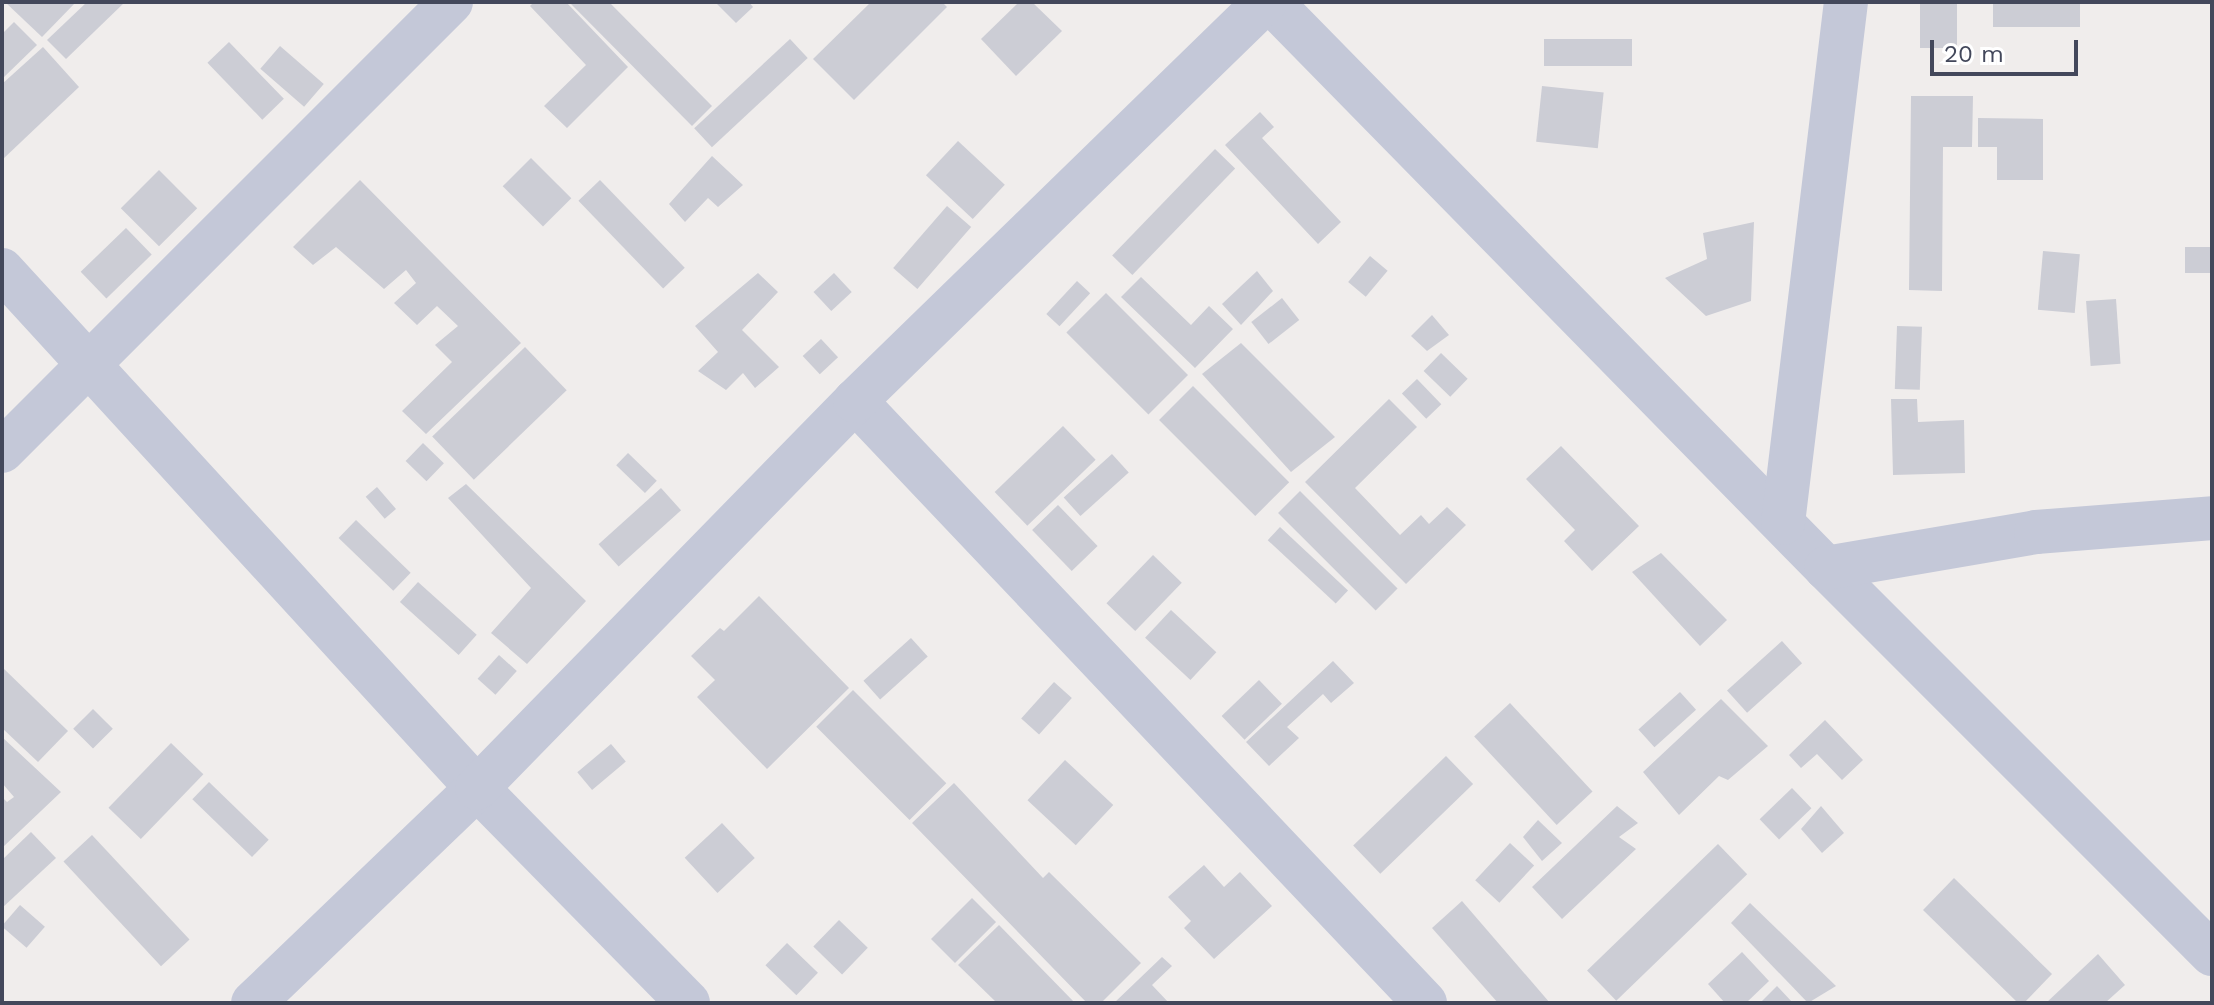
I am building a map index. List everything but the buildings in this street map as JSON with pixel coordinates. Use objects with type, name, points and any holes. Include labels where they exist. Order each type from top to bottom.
[{"type":"street","points":[[2,451],[451,2]]},
{"type":"street","points":[[253,1003],[477,788],[855,401],[1268,2],[2212,954]]},
{"type":"street","points":[[1783,523],[1846,2]]},
{"type":"street","points":[[2,270],[477,788],[688,1003]]},
{"type":"street","points":[[855,401],[1425,1003]]},
{"type":"street","points":[[1826,568],[2036,532],[2212,518]]}]
